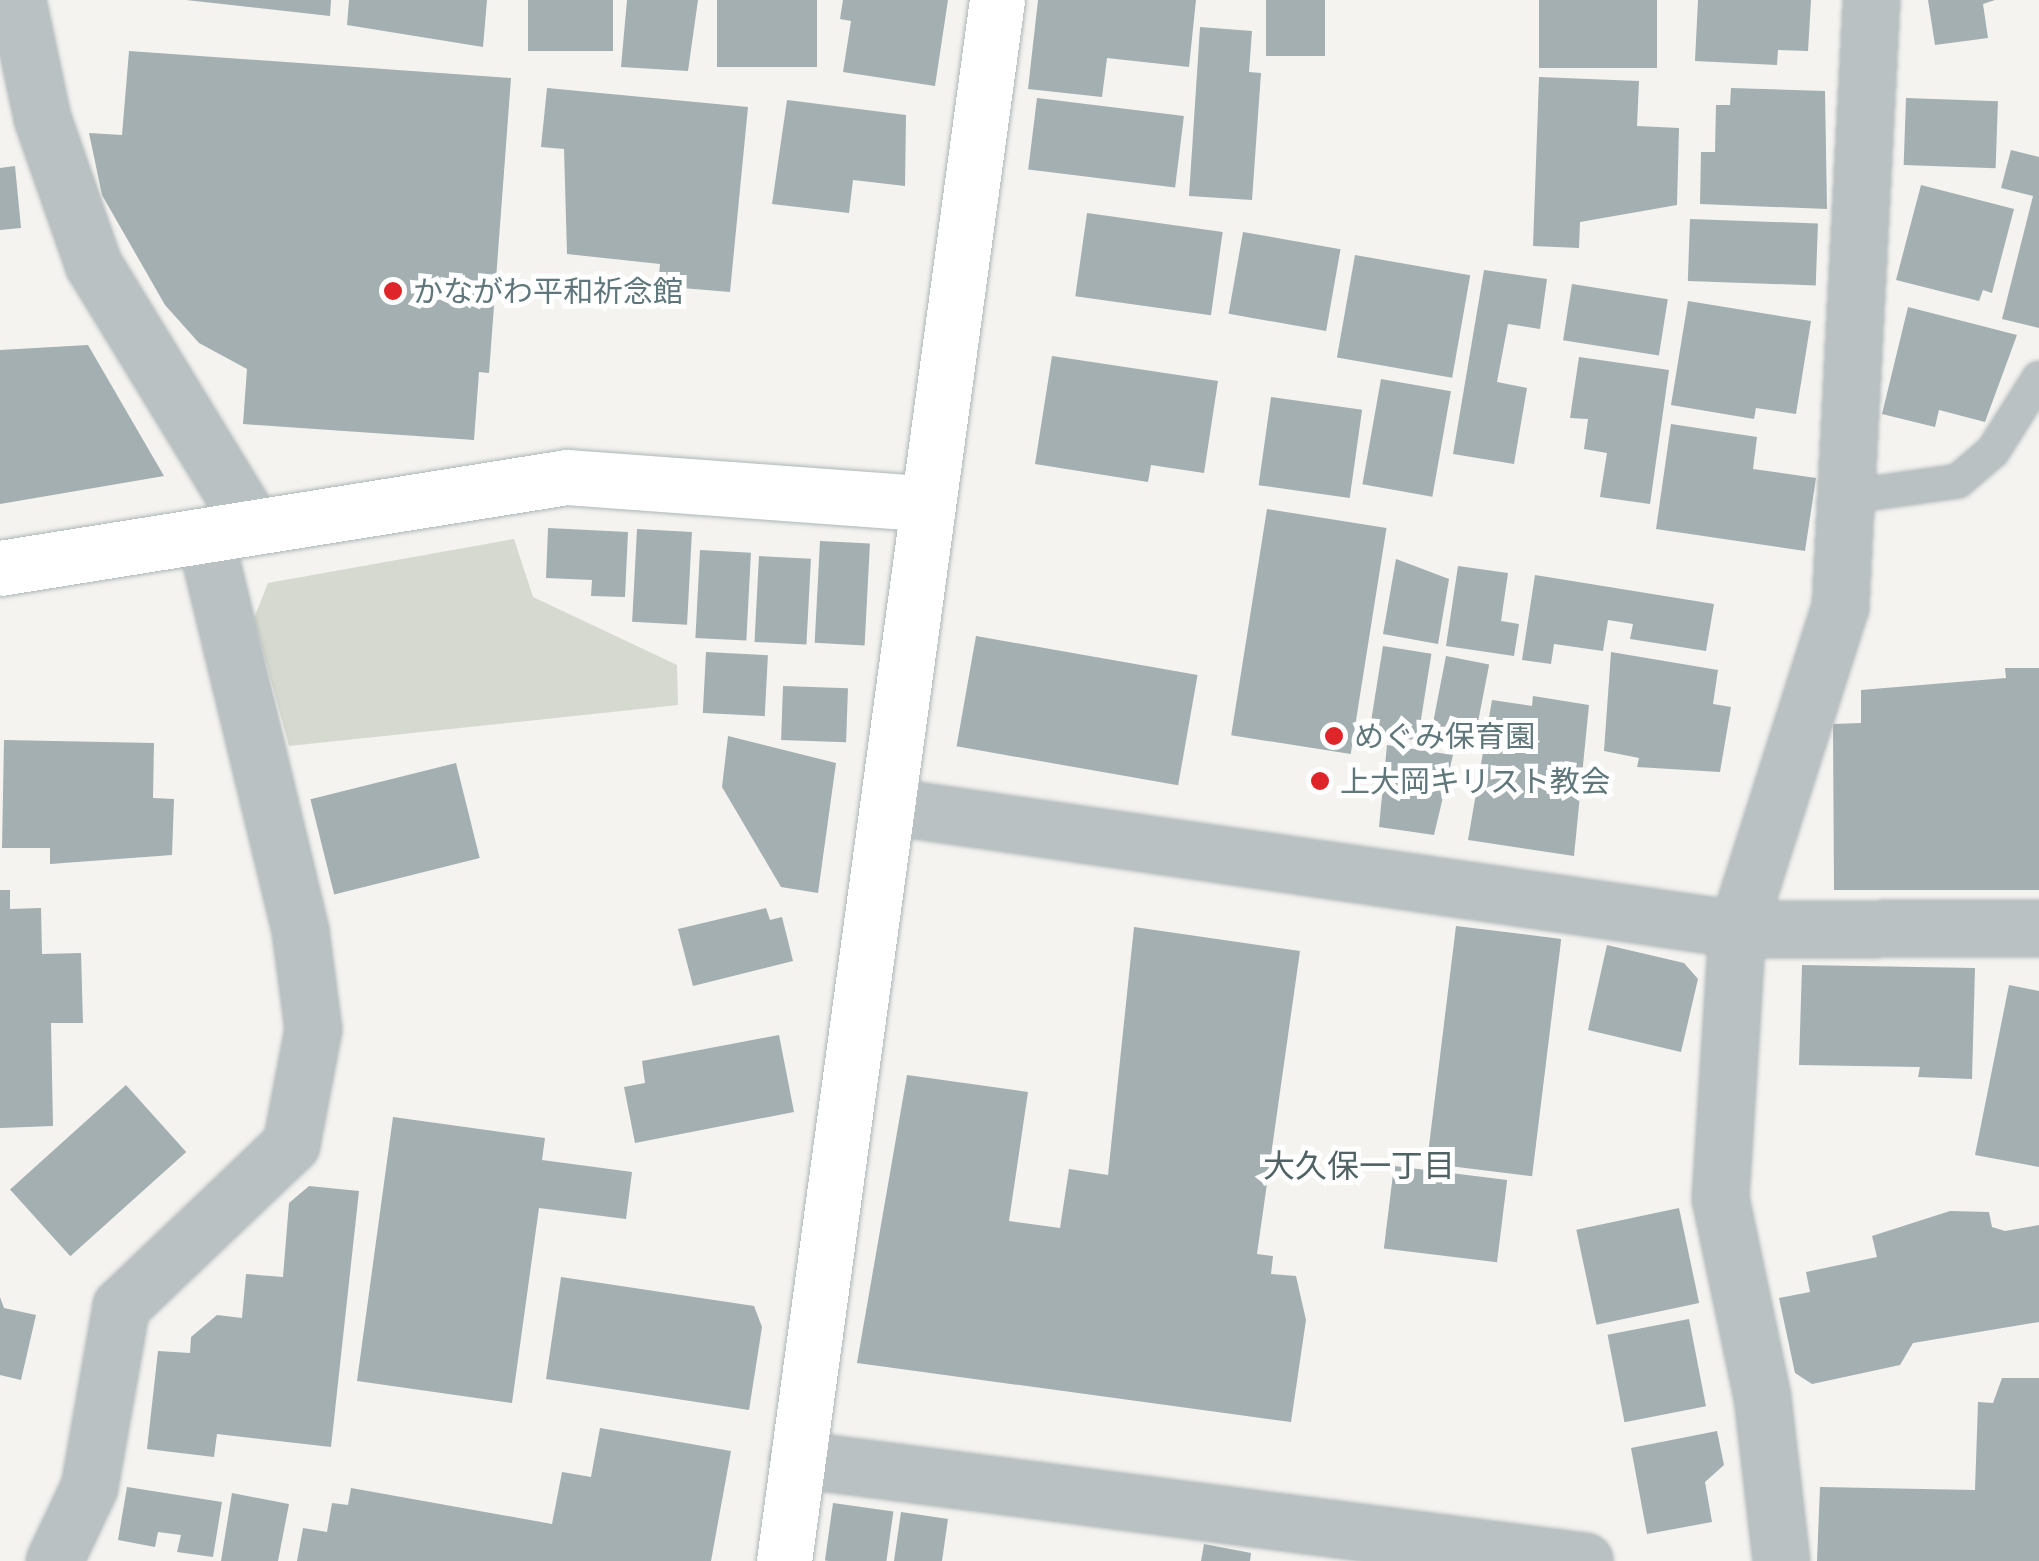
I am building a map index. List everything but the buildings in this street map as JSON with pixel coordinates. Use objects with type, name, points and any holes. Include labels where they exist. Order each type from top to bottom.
[{"type":"street","points":[[17,0],[42,118],[92,264],[228,532],[300,930],[314,1029],[290,1144],[121,1306],[89,1487],[54,1561]]},
{"type":"street","points":[[784,1561],[888,806],[924,503],[996,0]]},
{"type":"street","points":[[1781,1561],[1762,1397],[1720,1198],[1736,929],[1840,606],[1871,0]]},
{"type":"street","points":[[0,568],[567,477],[924,503]]},
{"type":"street","points":[[888,806],[1736,929],[2039,928]]},
{"type":"street","points":[[796,1459],[1584,1561]]},
{"type":"lane","points":[[1846,497],[1958,481],[1993,451],[2039,378]]},
{"type":"shaded area","points":[[514,539],[533,597],[677,665],[678,705],[289,746],[254,618],[268,583]]},
{"type":"place","name":"かながわ平和祈念館","points":[[393,291]]},
{"type":"place","name":"めぐみ保育園","points":[[1334,736]]},
{"type":"place","name":"上大岡キリスト教会","points":[[1320,781]]},
{"type":"district","name":"大久保一丁目","points":[[1359,1165]]}]
